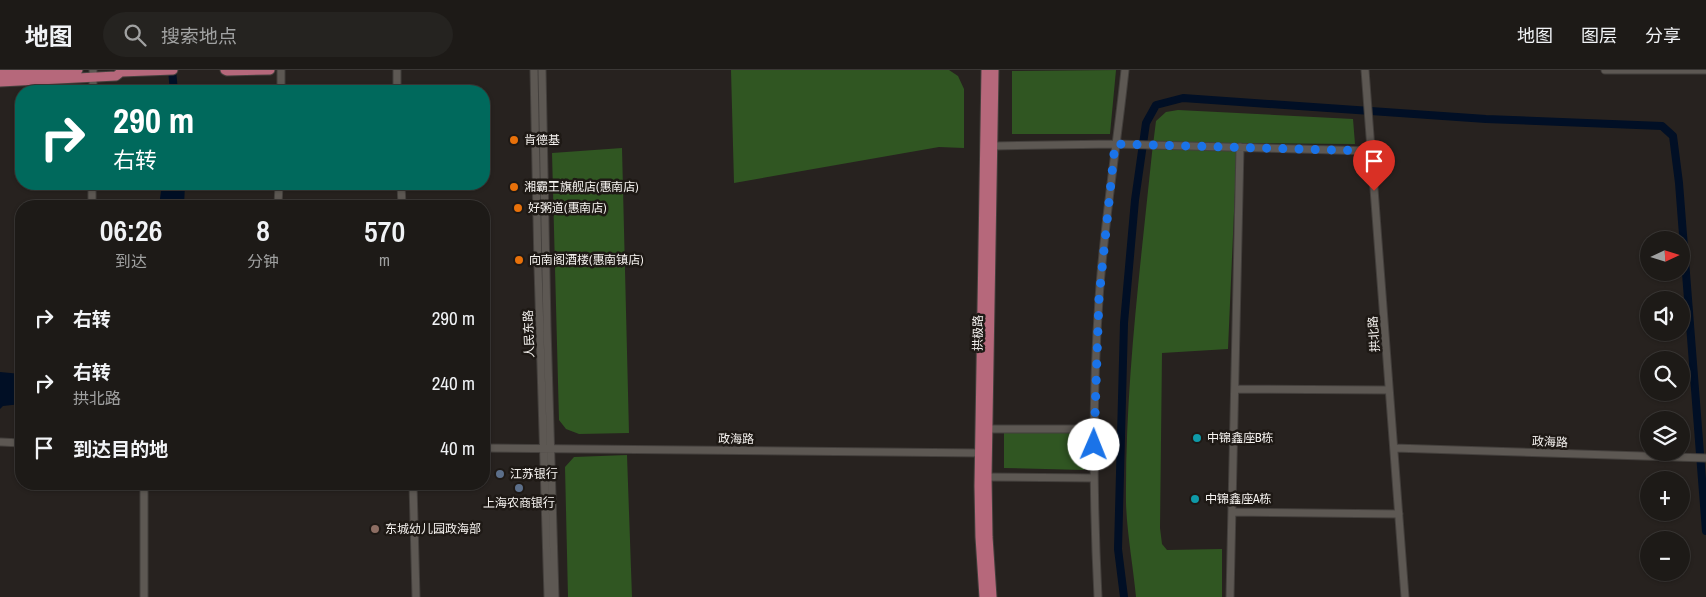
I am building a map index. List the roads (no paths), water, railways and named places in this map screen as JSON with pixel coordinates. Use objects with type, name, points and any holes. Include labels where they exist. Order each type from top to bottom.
[{"type":"main road","points":[[0,74],[78,70]]},
{"type":"main road","points":[[0,82],[93,74],[116,76],[119,71],[173,70]]},
{"type":"main road","points":[[225,70],[227,72],[270,70]]},
{"type":"main road","name":"拱极路","points":[[984,597],[980,538],[984,453],[986,70]]},
{"type":"main road","name":"拱极路","points":[[984,429],[994,70]]},
{"type":"main road","name":"拱极路","points":[[983,477],[992,597]]},
{"type":"street","points":[[281,70],[281,85]]},
{"type":"street","points":[[397,70],[398,85]]},
{"type":"street","name":"人民东路","points":[[534,70],[547,449],[555,597]]},
{"type":"street","name":"人民东路","points":[[542,70],[548,597]]},
{"type":"street","points":[[1098,597],[1094,429],[1099,298],[1115,144],[1125,70]]},
{"type":"street","name":"拱北路","points":[[1364,70],[1405,597]]},
{"type":"street","points":[[1605,70],[1706,70]]},
{"type":"street","points":[[993,146],[1115,144],[1371,151]]},
{"type":"street","points":[[1230,597],[1240,148]]},
{"type":"street","points":[[1235,389],[1389,390]]},
{"type":"street","points":[[984,429],[1094,429]]},
{"type":"street","points":[[1,442],[15,443]]},
{"type":"street","name":"政海路","points":[[490,448],[984,453]]},
{"type":"street","name":"政海路","points":[[1394,448],[1706,458]]},
{"type":"street","points":[[983,477],[1094,478]]},
{"type":"street","points":[[144,490],[144,597]]},
{"type":"street","points":[[413,490],[416,597]]},
{"type":"street","points":[[1232,512],[1399,514]]},
{"type":"water","points":[[161,190],[185,190],[184,200],[160,200]]},
{"type":"water","points":[[0,372],[15,373],[15,405],[3,406],[0,409]]},
{"type":"waterway","points":[[172,70],[173,85]]},
{"type":"waterway","points":[[1124,597],[1118,549],[1124,323],[1135,200],[1146,123],[1156,105],[1183,98],[1486,119],[1662,126],[1673,136],[1679,183],[1706,531]]},
{"type":"place","name":"肯德基","points":[[514,140]]},
{"type":"place","name":"湘霸王旗舰店(惠南店)","points":[[514,187]]},
{"type":"place","name":"好粥道(惠南店)","points":[[518,208]]},
{"type":"place","name":"向南阁酒楼(惠南镇店)","points":[[519,260]]},
{"type":"place","name":"中锦鑫座B栋","points":[[1197,438]]},
{"type":"place","name":"江苏银行","points":[[500,474]]},
{"type":"place","name":"上海农商银行","points":[[519,488]]},
{"type":"place","name":"中锦鑫座A栋","points":[[1195,499]]},
{"type":"place","name":"东城幼儿园政海部","points":[[375,529]]}]
